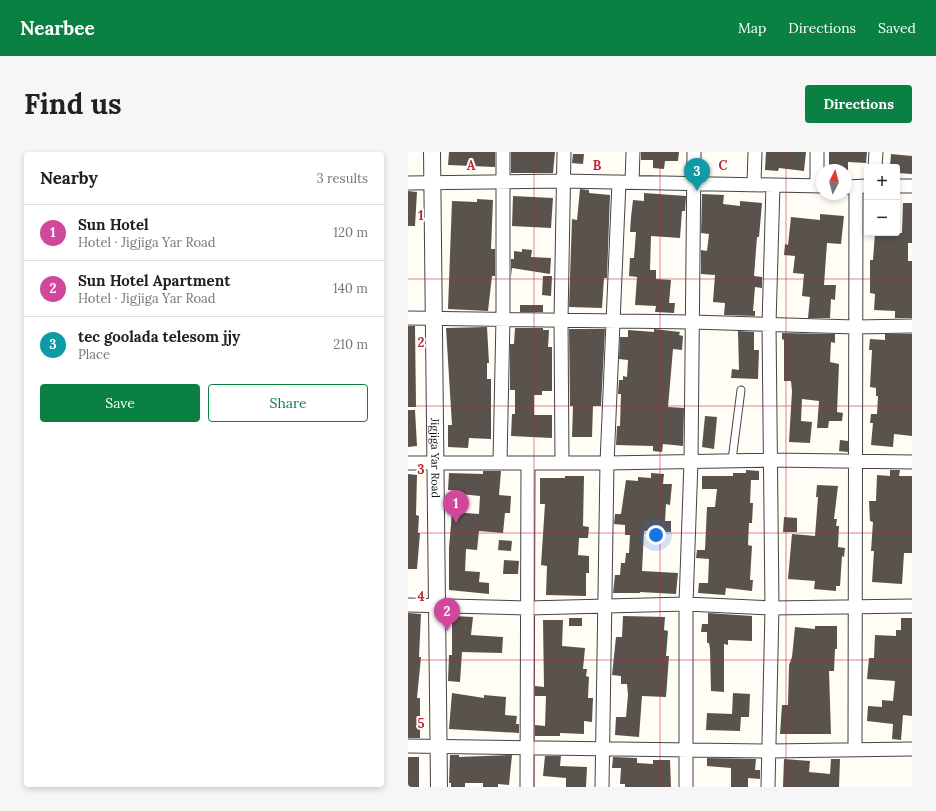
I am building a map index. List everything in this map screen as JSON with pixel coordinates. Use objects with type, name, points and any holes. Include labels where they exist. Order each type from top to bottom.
[{"type":"street","name":"Jigjiga Yar Road","points":[[432,152],[434,463],[439,787]]},
{"type":"street","points":[[500,462],[503,318],[502,152]]},
{"type":"street","points":[[562,462],[564,152]]},
{"type":"street","points":[[602,787],[606,607],[607,463],[613,320],[625,182],[633,152]]},
{"type":"street","points":[[686,787],[686,604],[691,461],[694,152]]},
{"type":"street","points":[[754,184],[755,152]]},
{"type":"street","points":[[817,152],[818,164]]},
{"type":"street","points":[[875,164],[876,152]]},
{"type":"street","points":[[408,183],[563,181],[816,186]]},
{"type":"street","points":[[768,787],[772,608],[769,324],[773,185]]},
{"type":"street","points":[[900,186],[912,186]]},
{"type":"street","points":[[855,749],[856,187]]},
{"type":"street","points":[[408,318],[613,320],[855,327],[912,326]]},
{"type":"street","points":[[408,463],[607,463],[732,460],[912,462]]},
{"type":"street","points":[[527,787],[528,462]]},
{"type":"street","points":[[408,605],[436,604],[528,608],[686,604],[772,608],[912,606]]},
{"type":"street","points":[[408,746],[528,747],[602,750],[912,749]]},
{"type":"lane","points":[[732,460],[741,390]]},
{"type":"building","points":[[449,152],[495,152],[495,167],[448,165]]},
{"type":"building","points":[[511,152],[555,152],[553,173],[511,173]]},
{"type":"building","points":[[641,152],[679,152],[678,161],[665,161],[664,169],[653,168],[653,160],[641,160]]},
{"type":"building","points":[[766,152],[806,152],[804,171],[779,168],[778,171],[765,170]]},
{"type":"building","points":[[829,152],[867,152],[866,163],[848,162],[848,164],[829,164]]},
{"type":"building","points":[[573,154],[584,154],[583,164],[572,163]]},
{"type":"building","points":[[891,154],[912,156],[912,174],[900,173],[900,164],[890,164]]},
{"type":"building","points":[[580,189],[589,190],[589,193],[610,195],[607,278],[604,278],[602,308],[569,307],[572,219],[577,220]]},
{"type":"building","points":[[408,191],[417,192],[415,226],[408,226]]},
{"type":"building","points":[[644,193],[686,196],[685,211],[682,211],[680,238],[651,236],[650,270],[656,270],[656,279],[671,280],[669,303],[675,303],[674,313],[655,312],[656,306],[635,305],[637,277],[629,276],[630,258],[634,258],[636,232],[630,232],[631,217],[633,200],[644,201]]},
{"type":"building","points":[[702,194],[724,195],[723,204],[740,206],[740,201],[762,203],[759,237],[757,237],[754,276],[762,277],[762,288],[755,287],[753,311],[755,311],[755,316],[724,315],[725,303],[713,302],[715,275],[701,274],[701,250],[707,251],[709,234],[701,233]]},
{"type":"building","points":[[513,196],[553,198],[551,228],[512,226]]},
{"type":"building","points":[[477,199],[493,200],[491,249],[495,249],[495,276],[492,276],[488,311],[448,309],[452,201],[477,202]]},
{"type":"building","points":[[903,203],[912,203],[912,243],[908,243],[908,261],[912,261],[912,318],[895,318],[895,311],[874,310],[875,294],[870,293],[870,260],[873,260],[875,236],[900,236],[900,233],[902,233]]},
{"type":"building","points":[[820,214],[844,216],[841,244],[827,243],[824,285],[836,285],[835,300],[831,299],[830,318],[808,318],[810,297],[802,296],[804,274],[793,273],[795,256],[784,255],[785,244],[788,245],[791,217],[820,220]]},
{"type":"building","points":[[522,249],[532,250],[531,257],[551,258],[550,274],[512,268],[511,276],[511,259],[514,259],[514,251],[522,252]]},
{"type":"building","points":[[543,276],[552,276],[551,296],[542,295]]},
{"type":"building","points":[[520,305],[543,305],[543,312],[520,312]]},
{"type":"building","points":[[408,326],[415,326],[416,407],[408,407]]},
{"type":"building","points":[[487,327],[489,363],[487,363],[487,379],[491,379],[491,439],[469,438],[468,448],[448,447],[448,425],[452,425],[446,328]]},
{"type":"building","points":[[515,328],[543,328],[543,330],[549,330],[548,347],[552,347],[552,391],[542,391],[542,395],[534,395],[534,415],[552,415],[552,438],[511,436],[512,414],[515,414],[515,390],[510,390],[510,344],[514,344]]},
{"type":"building","points":[[569,329],[605,329],[601,406],[593,406],[592,437],[572,437],[573,406],[570,406]]},
{"type":"building","points":[[654,329],[680,332],[679,335],[683,336],[682,350],[673,349],[668,407],[684,408],[683,446],[663,444],[662,452],[653,451],[653,446],[616,445],[617,426],[620,426],[621,394],[618,394],[619,380],[623,380],[623,376],[627,377],[628,360],[619,359],[620,337],[628,337],[628,330],[654,332]]},
{"type":"building","points":[[738,331],[754,332],[754,350],[759,350],[758,379],[731,378],[732,369],[739,370]]},
{"type":"building","points":[[782,333],[835,334],[835,343],[831,342],[830,362],[839,364],[837,412],[843,413],[842,421],[829,421],[828,428],[817,428],[819,401],[802,399],[801,421],[812,422],[810,443],[789,442],[792,391],[791,381],[784,381],[784,340],[782,339]]},
{"type":"building","points":[[885,334],[912,334],[912,436],[894,434],[893,447],[871,445],[873,423],[870,423],[871,414],[877,414],[878,396],[876,396],[876,388],[870,387],[872,350],[869,350],[870,339],[885,340]]},
{"type":"building","points":[[408,410],[415,410],[417,446],[408,447]]},
{"type":"building","points":[[705,416],[717,417],[714,449],[702,447]]},
{"type":"building","points":[[840,440],[848,441],[848,452],[839,451]]},
{"type":"building","points":[[746,470],[759,471],[759,480],[751,480],[750,503],[753,503],[752,523],[749,523],[748,545],[752,546],[750,580],[753,580],[752,591],[726,588],[725,595],[698,593],[699,583],[708,583],[709,559],[696,558],[697,550],[705,550],[707,507],[715,507],[717,489],[702,489],[702,476],[733,476],[733,473],[746,473]]},
{"type":"building","points":[[890,470],[900,470],[899,476],[912,476],[912,553],[904,553],[902,584],[872,582],[874,551],[871,551],[873,522],[870,521],[869,501],[876,501],[877,475],[890,476]]},
{"type":"building","points":[[483,471],[501,471],[499,495],[511,496],[510,513],[505,513],[503,533],[479,531],[477,550],[466,549],[465,571],[480,572],[479,582],[489,583],[489,594],[449,590],[449,548],[452,512],[479,514],[480,496],[460,494],[460,491],[448,490],[449,473],[483,474]]},
{"type":"building","points":[[651,473],[664,474],[663,484],[672,484],[670,505],[666,504],[665,521],[671,521],[671,532],[644,531],[642,571],[678,573],[676,594],[640,592],[613,593],[615,575],[620,575],[621,563],[625,563],[626,553],[629,553],[630,535],[625,535],[625,525],[614,524],[615,514],[621,514],[626,480],[638,481],[638,477],[651,478]]},
{"type":"building","points":[[408,474],[417,475],[416,515],[419,516],[418,533],[420,533],[417,569],[408,569]]},
{"type":"building","points":[[565,476],[584,476],[583,526],[589,527],[588,538],[579,538],[578,555],[589,556],[589,573],[586,573],[586,596],[546,595],[547,566],[541,565],[545,504],[540,504],[540,478],[565,478]]},
{"type":"building","points":[[817,485],[838,486],[834,519],[837,519],[836,526],[839,526],[838,547],[845,548],[844,557],[842,556],[840,586],[836,586],[836,591],[814,589],[815,581],[788,579],[792,534],[815,536],[818,497],[816,497]]},
{"type":"building","points":[[784,517],[797,518],[797,532],[783,532]]},
{"type":"building","points":[[499,540],[512,541],[511,551],[498,550]]},
{"type":"building","points":[[504,560],[519,561],[518,574],[503,574]]},
{"type":"building","points":[[408,613],[421,614],[419,657],[421,657],[417,698],[420,698],[420,738],[408,738]]},
{"type":"building","points":[[708,613],[752,616],[752,641],[728,640],[728,645],[724,644],[724,692],[711,691],[709,643],[707,643],[707,632],[701,632],[702,624],[708,624]]},
{"type":"building","points":[[452,616],[473,617],[471,635],[503,637],[502,653],[462,652],[460,682],[448,681],[449,655],[452,655]]},
{"type":"building","points":[[623,616],[665,617],[664,630],[668,631],[666,656],[669,656],[666,697],[642,696],[639,737],[615,735],[616,717],[626,717],[628,695],[627,684],[621,684],[621,676],[612,675],[616,637],[622,637]]},
{"type":"building","points":[[569,618],[582,618],[582,626],[569,626]]},
{"type":"building","points":[[901,618],[912,618],[912,716],[903,715],[901,740],[892,739],[893,724],[867,721],[868,706],[882,707],[882,700],[893,701],[895,681],[867,679],[869,658],[874,658],[875,635],[896,636],[896,630],[901,630]]},
{"type":"building","points":[[543,620],[563,620],[562,646],[585,648],[583,669],[587,669],[586,676],[589,677],[588,698],[593,698],[592,722],[584,721],[584,734],[560,733],[560,736],[535,736],[535,725],[545,726],[546,696],[535,696],[535,686],[544,687]]},
{"type":"building","points":[[815,626],[837,626],[837,649],[835,649],[834,671],[829,671],[831,734],[780,734],[782,705],[788,705],[789,665],[792,657],[795,627],[815,629]]},
{"type":"building","points":[[452,693],[484,698],[484,695],[506,697],[505,715],[517,716],[516,724],[519,724],[519,733],[449,729]]},
{"type":"building","points":[[733,693],[750,694],[749,717],[741,717],[740,731],[706,730],[707,713],[732,714]]},
{"type":"building","points":[[450,755],[459,755],[459,757],[512,755],[509,785],[498,784],[498,787],[483,787],[483,783],[465,783],[465,787],[451,787],[451,783],[449,783]]},
{"type":"building","points":[[545,756],[561,756],[560,766],[587,767],[586,787],[566,787],[566,778],[543,776]]},
{"type":"building","points":[[408,757],[419,757],[419,787],[408,787]]},
{"type":"building","points":[[613,757],[637,758],[637,763],[653,764],[653,760],[670,760],[671,787],[625,787],[625,784],[620,784],[621,768],[612,768]]},
{"type":"building","points":[[707,758],[756,759],[755,770],[760,770],[760,779],[748,778],[748,787],[731,787],[731,768],[707,766]]},
{"type":"building","points":[[784,759],[810,761],[809,772],[830,774],[831,759],[840,759],[839,787],[783,787]]},
{"type":"place","name":"tec goolada telesom jjy","points":[[697,191]]},
{"type":"place","name":"Sun Hotel","points":[[456,523]]},
{"type":"place","name":"Sun Hotel Apartment","points":[[447,631]]}]
